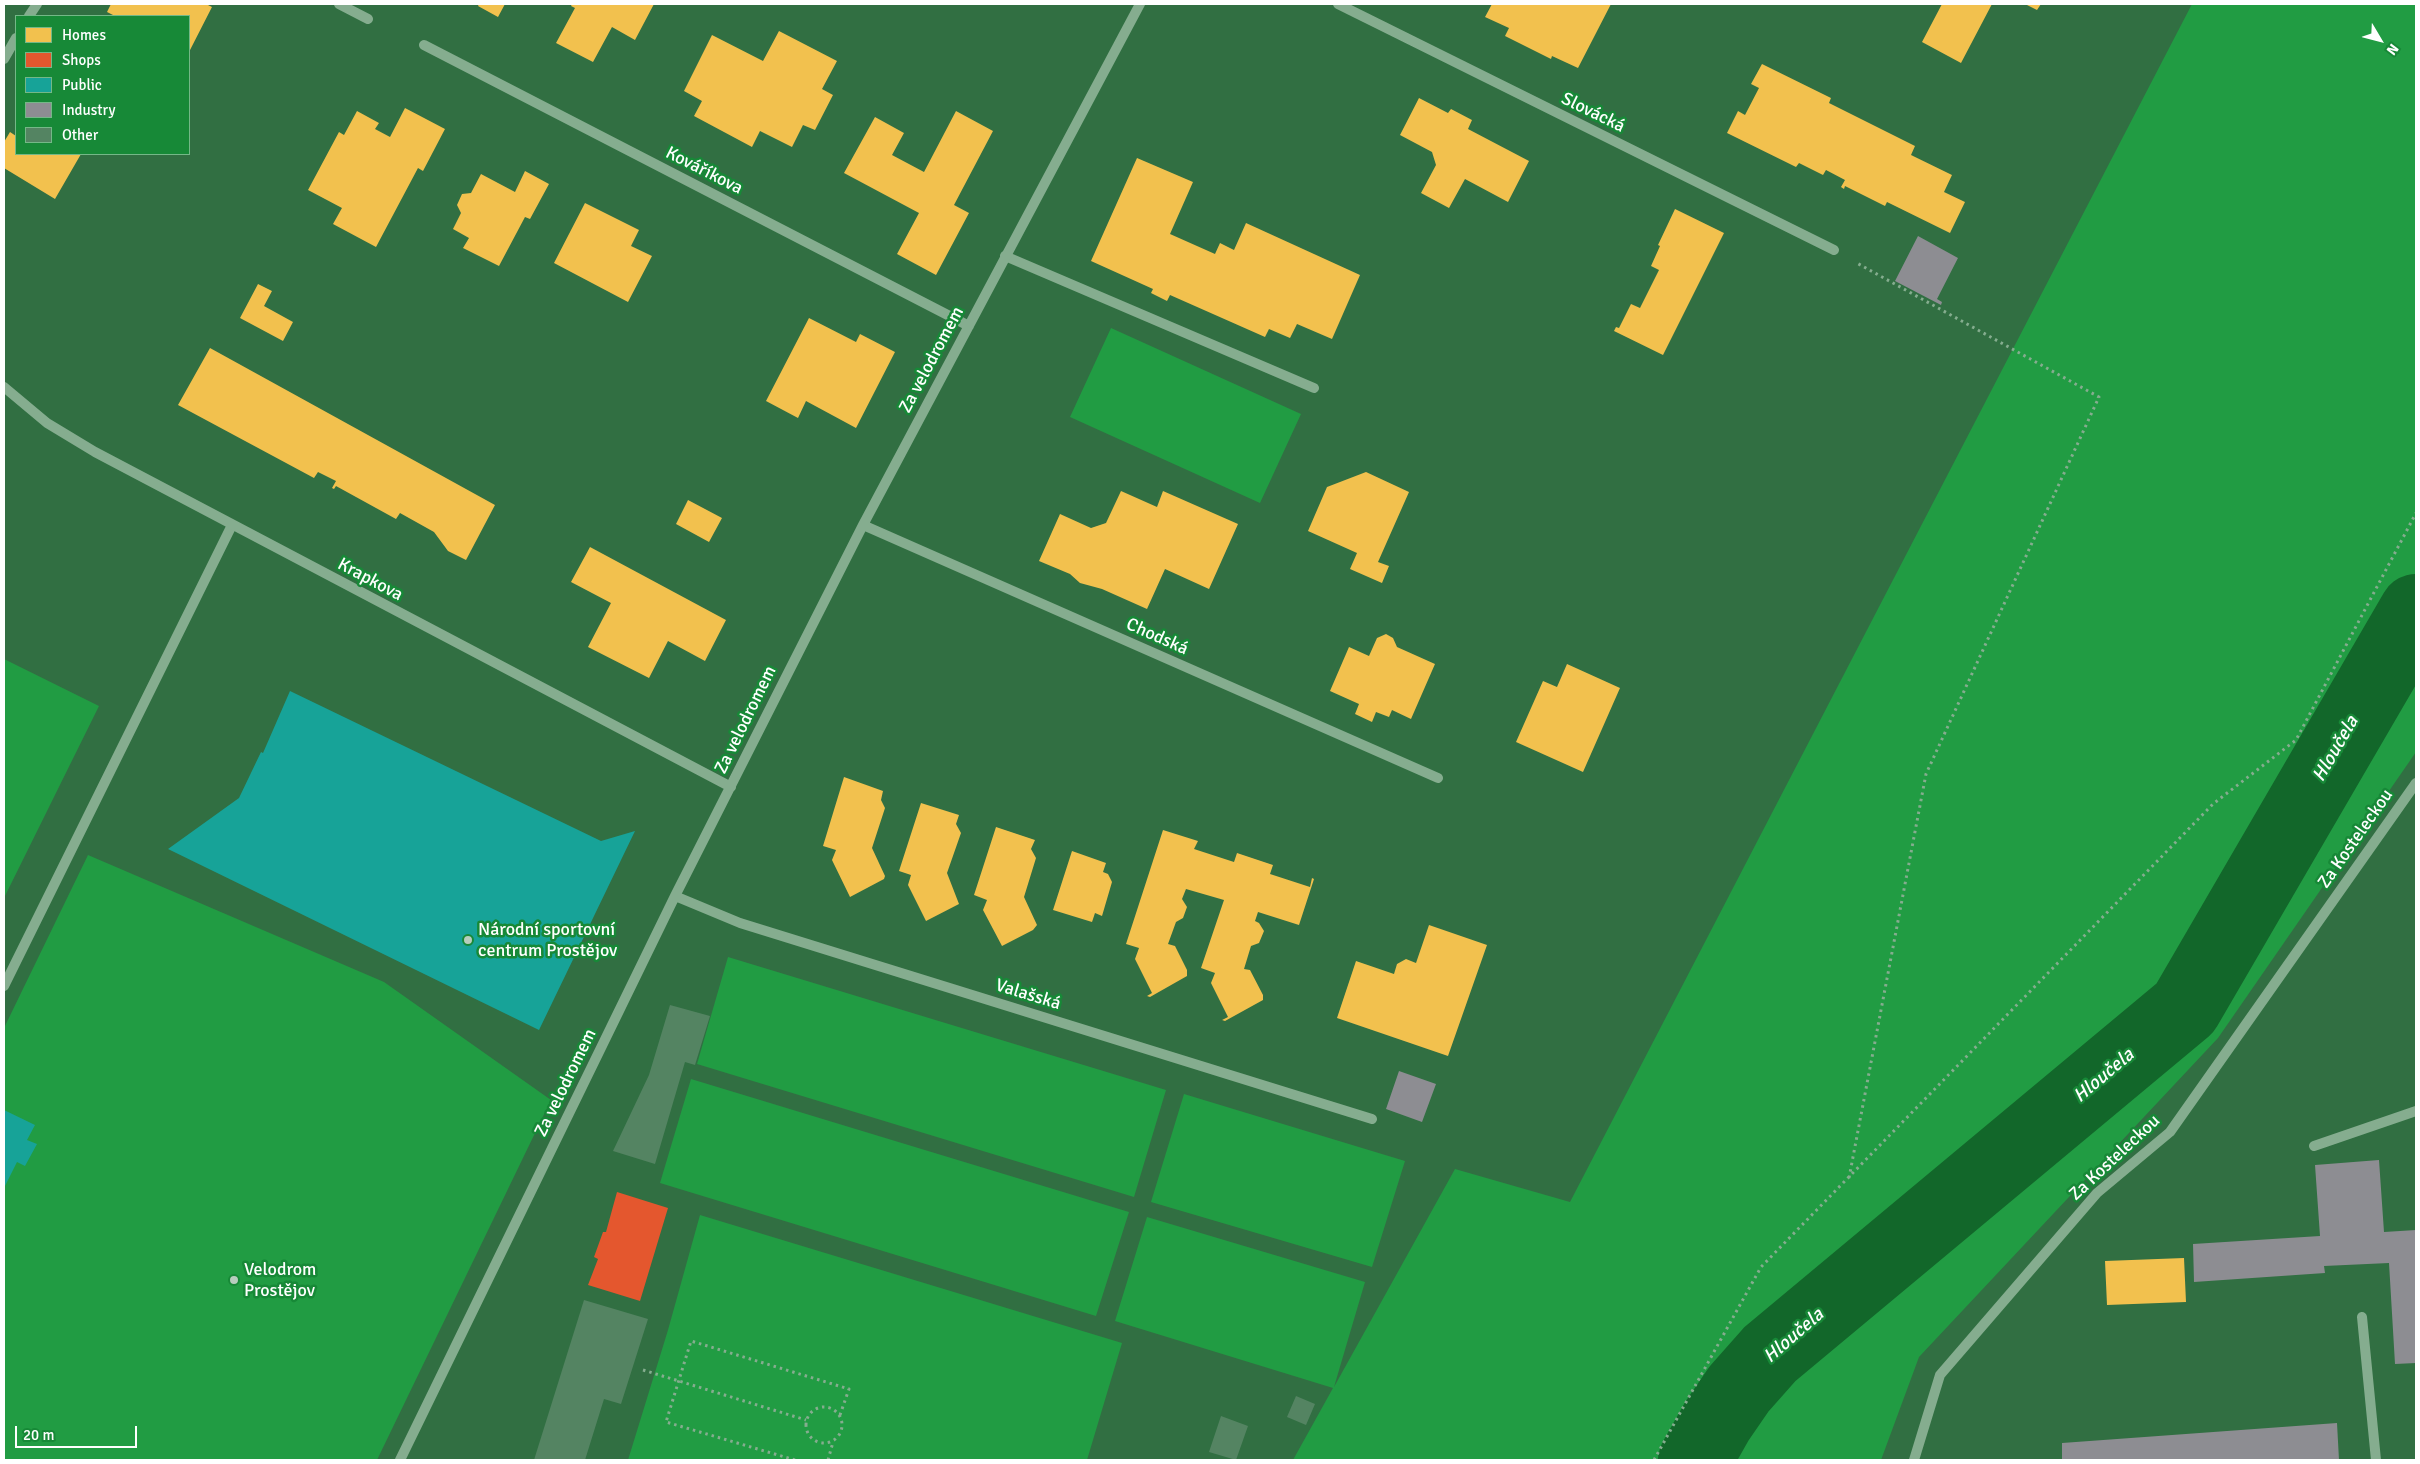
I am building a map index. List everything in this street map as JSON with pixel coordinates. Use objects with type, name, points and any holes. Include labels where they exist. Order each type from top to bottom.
[{"type":"street","points":[[30,15],[37,4]]},
{"type":"street","points":[[339,4],[368,19]]},
{"type":"street","name":"Za velodromem","points":[[400,1460],[675,896],[862,525],[1140,4]]},
{"type":"street","name":"Slovácká","points":[[1338,4],[1834,250]]},
{"type":"street","points":[[4,59],[15,40]]},
{"type":"street","name":"Kováříkova","points":[[424,45],[969,326]]},
{"type":"street","points":[[1005,256],[1314,388]]},
{"type":"street","name":"Krapkova","points":[[4,387],[47,423],[95,452],[731,787]]},
{"type":"street","points":[[4,986],[232,525]]},
{"type":"street","name":"Chodská","points":[[862,525],[1438,778]]},
{"type":"street","name":"Za Kosteleckou","points":[[1914,1460],[1940,1375],[2097,1192],[2170,1132],[2416,782]]},
{"type":"street","name":"Valašská","points":[[675,896],[740,923],[1372,1119]]},
{"type":"street","points":[[2314,1146],[2416,1112]]},
{"type":"street","points":[[2362,1317],[2376,1460]]},
{"type":"path","points":[[1834,250],[2099,397],[1926,774],[1849,1178]]},
{"type":"path","points":[[1654,1460],[1761,1267],[2213,804],[2296,740],[2416,513]]},
{"type":"path","points":[[795,1460],[666,1422],[691,1341],[849,1389],[840,1415],[841,1429],[833,1441],[828,1460]]},
{"type":"path","points":[[643,1370],[806,1420]]},
{"type":"path","points":[[833,1441],[826,1443],[811,1438],[806,1428],[806,1420],[809,1414],[821,1407],[835,1411],[840,1415]]},
{"type":"green space","points":[[2192,4],[2416,4],[2416,752],[2218,1038],[1919,1357],[1881,1460],[1293,1460],[1333,1388],[1115,1321],[1147,1217],[1365,1282],[1334,1387],[1455,1169],[1570,1202]]},
{"type":"green space","points":[[1111,328],[1301,414],[1260,503],[1070,417]]},
{"type":"green space","points":[[4,659],[99,706],[4,898]]},
{"type":"green space","name":"Velodrom Prostějov","points":[[88,855],[384,982],[551,1100],[377,1460],[4,1460],[4,1028]]},
{"type":"green space","points":[[728,957],[1166,1090],[1134,1197],[697,1064]]},
{"type":"green space","points":[[691,1079],[1129,1212],[1096,1316],[660,1183]]},
{"type":"green space","points":[[1184,1094],[1405,1161],[1372,1267],[1151,1202]]},
{"type":"green space","points":[[700,1215],[1122,1343],[1087,1460],[628,1460],[668,1330]]},
{"type":"building: Homes","points":[[111,4],[206,4],[212,7],[190,50],[190,15],[113,15],[107,12]]},
{"type":"building: Homes","points":[[479,4],[505,4],[498,17],[478,6]]},
{"type":"building: Homes","points":[[572,4],[654,4],[635,40],[612,27],[593,62],[556,43],[575,8],[571,6]]},
{"type":"building: Homes","points":[[1492,4],[1611,4],[1578,68],[1552,56],[1551,59],[1505,36],[1509,28],[1485,17]]},
{"type":"building: Homes","points":[[1942,4],[1992,4],[1961,63],[1922,42]]},
{"type":"building: Homes","points":[[2025,4],[2041,4],[2037,10]]},
{"type":"building: Homes","points":[[779,31],[837,61],[822,89],[833,95],[815,130],[803,125],[792,147],[760,131],[752,147],[694,116],[702,101],[684,91],[712,35],[763,61]]},
{"type":"building: Homes","points":[[1762,64],[1831,98],[1829,103],[1915,146],[1911,155],[1952,175],[1944,192],[1965,202],[1950,233],[1887,202],[1885,206],[1845,186],[1844,189],[1841,187],[1845,180],[1826,170],[1823,175],[1799,163],[1796,167],[1727,133],[1738,111],[1745,115],[1759,88],[1751,84]]},
{"type":"building: Homes","points":[[1419,98],[1448,113],[1451,109],[1472,120],[1468,129],[1529,161],[1508,202],[1465,179],[1449,208],[1421,193],[1436,165],[1432,152],[1400,135]]},
{"type":"building: Homes","points":[[405,108],[445,129],[423,171],[418,168],[376,247],[333,224],[342,208],[308,190],[339,132],[344,135],[357,111],[379,123],[375,129],[390,137]]},
{"type":"building: Homes","points":[[956,111],[993,131],[954,205],[969,213],[936,275],[897,254],[919,213],[844,173],[875,117],[904,133],[892,155],[924,172]]},
{"type":"building: Homes","points":[[10,132],[15,135],[15,155],[80,155],[55,199],[4,168],[4,142]]},
{"type":"building: Homes","points":[[1137,158],[1193,182],[1170,234],[1215,254],[1220,243],[1234,250],[1246,223],[1360,275],[1332,339],[1297,324],[1290,338],[1269,329],[1265,337],[1170,295],[1167,301],[1151,293],[1153,289],[1091,261]]},
{"type":"building: Homes","points":[[525,171],[549,184],[530,219],[525,217],[499,266],[463,248],[469,238],[453,229],[461,213],[457,205],[462,194],[471,193],[481,174],[515,192]]},
{"type":"building: Homes","points":[[585,203],[639,230],[631,246],[652,256],[628,302],[554,263]]},
{"type":"building: Homes","points":[[1675,209],[1724,233],[1663,355],[1614,331],[1616,327],[1619,328],[1631,304],[1640,308],[1659,270],[1651,266],[1660,246],[1658,245]]},
{"type":"building: Homes","points":[[258,284],[272,291],[264,306],[293,322],[283,341],[240,318]]},
{"type":"building: Homes","points":[[809,318],[856,342],[860,334],[895,352],[856,428],[806,401],[798,418],[766,401]]},
{"type":"building: Homes","points":[[210,348],[495,505],[466,560],[448,551],[434,532],[400,513],[396,519],[336,486],[334,489],[332,488],[336,481],[318,472],[314,478],[178,405]]},
{"type":"building: Homes","points":[[1366,472],[1409,492],[1378,562],[1389,566],[1382,583],[1350,569],[1357,553],[1308,531],[1327,487]]},
{"type":"building: Homes","points":[[1121,491],[1157,507],[1163,491],[1238,524],[1209,589],[1165,569],[1147,609],[1102,589],[1080,583],[1070,574],[1039,561],[1060,514],[1091,528],[1106,523]]},
{"type":"building: Homes","points":[[688,500],[722,518],[709,542],[676,524]]},
{"type":"building: Homes","points":[[590,547],[726,620],[705,661],[668,641],[649,678],[588,647],[611,603],[571,582]]},
{"type":"building: Homes","points":[[1386,634],[1393,638],[1397,647],[1435,664],[1411,719],[1392,710],[1389,717],[1376,712],[1372,722],[1355,714],[1359,704],[1330,691],[1349,647],[1369,656],[1377,638]]},
{"type":"building: Homes","points":[[1567,664],[1620,688],[1583,772],[1516,742],[1543,681],[1557,687]]},
{"type":"building: Homes","points":[[844,777],[883,791],[881,800],[885,808],[872,848],[885,876],[884,879],[850,897],[832,860],[836,850],[823,846]]},
{"type":"building: Homes","points":[[921,803],[959,815],[956,824],[961,833],[947,873],[959,904],[926,921],[908,885],[911,875],[899,871]]},
{"type":"building: Homes","points":[[996,827],[1035,840],[1031,849],[1036,858],[1024,897],[1037,925],[1033,930],[1002,946],[983,910],[987,900],[974,895]]},
{"type":"building: Homes","points":[[1163,830],[1198,841],[1194,849],[1234,862],[1237,853],[1273,865],[1270,874],[1310,887],[1312,878],[1314,879],[1299,925],[1258,912],[1255,921],[1259,923],[1264,931],[1259,943],[1251,946],[1244,969],[1250,970],[1263,995],[1263,1000],[1225,1021],[1222,1020],[1228,1017],[1211,983],[1215,973],[1201,968],[1224,900],[1186,889],[1182,899],[1187,907],[1183,918],[1176,922],[1168,944],[1175,946],[1187,970],[1187,976],[1150,997],[1147,996],[1152,993],[1135,959],[1139,948],[1126,944]]},
{"type":"building: Homes","points":[[1072,851],[1106,863],[1103,872],[1108,874],[1112,882],[1102,916],[1095,913],[1092,922],[1053,910]]},
{"type":"building: Homes","points":[[1429,925],[1487,945],[1448,1056],[1337,1018],[1356,961],[1394,974],[1397,964],[1406,959],[1416,963]]},
{"type":"building: Homes","points":[[2184,1258],[2186,1302],[2107,1305],[2105,1261]]},
{"type":"building: Shops","points":[[617,1192],[668,1208],[640,1301],[588,1285],[598,1259],[594,1257],[603,1232],[606,1232]]},
{"type":"building: Public","name":"Národní sportovní centrum Prostějov","points":[[290,691],[601,841],[635,831],[539,1030],[168,849],[239,798],[261,752],[263,753]]},
{"type":"building: Public","points":[[4,1110],[35,1125],[27,1140],[37,1144],[25,1166],[17,1162],[4,1188]]},
{"type":"building: Industry","points":[[1918,236],[1958,258],[1937,299],[1942,302],[1941,305],[1895,281]]},
{"type":"building: Industry","points":[[1399,1071],[1436,1084],[1422,1122],[1386,1109]]},
{"type":"building: Industry","points":[[2379,1160],[2384,1232],[2416,1230],[2416,1363],[2395,1364],[2389,1263],[2324,1266],[2325,1273],[2194,1282],[2193,1244],[2320,1236],[2315,1165]]},
{"type":"building: Industry","points":[[2337,1423],[2339,1460],[2062,1460],[2062,1443]]},
{"type":"building: Other","points":[[670,1005],[710,1016],[695,1065],[685,1062],[655,1164],[613,1151],[649,1075]]},
{"type":"building: Other","points":[[584,1300],[648,1319],[621,1404],[604,1399],[585,1460],[534,1460]]},
{"type":"building: Other","points":[[1296,1396],[1315,1404],[1306,1425],[1287,1417]]},
{"type":"building: Other","points":[[1221,1416],[1248,1426],[1236,1460],[1209,1452]]},
{"type":"waterway","name":"Hloučela","points":[[1695,1460],[1717,1421],[1739,1389],[1770,1354],[2185,1008],[2416,611]]},
{"type":"place","name":"Národní sportovní centrum Prostějov","points":[[468,940]]},
{"type":"place","name":"Velodrom Prostějov","points":[[234,1280]]}]
